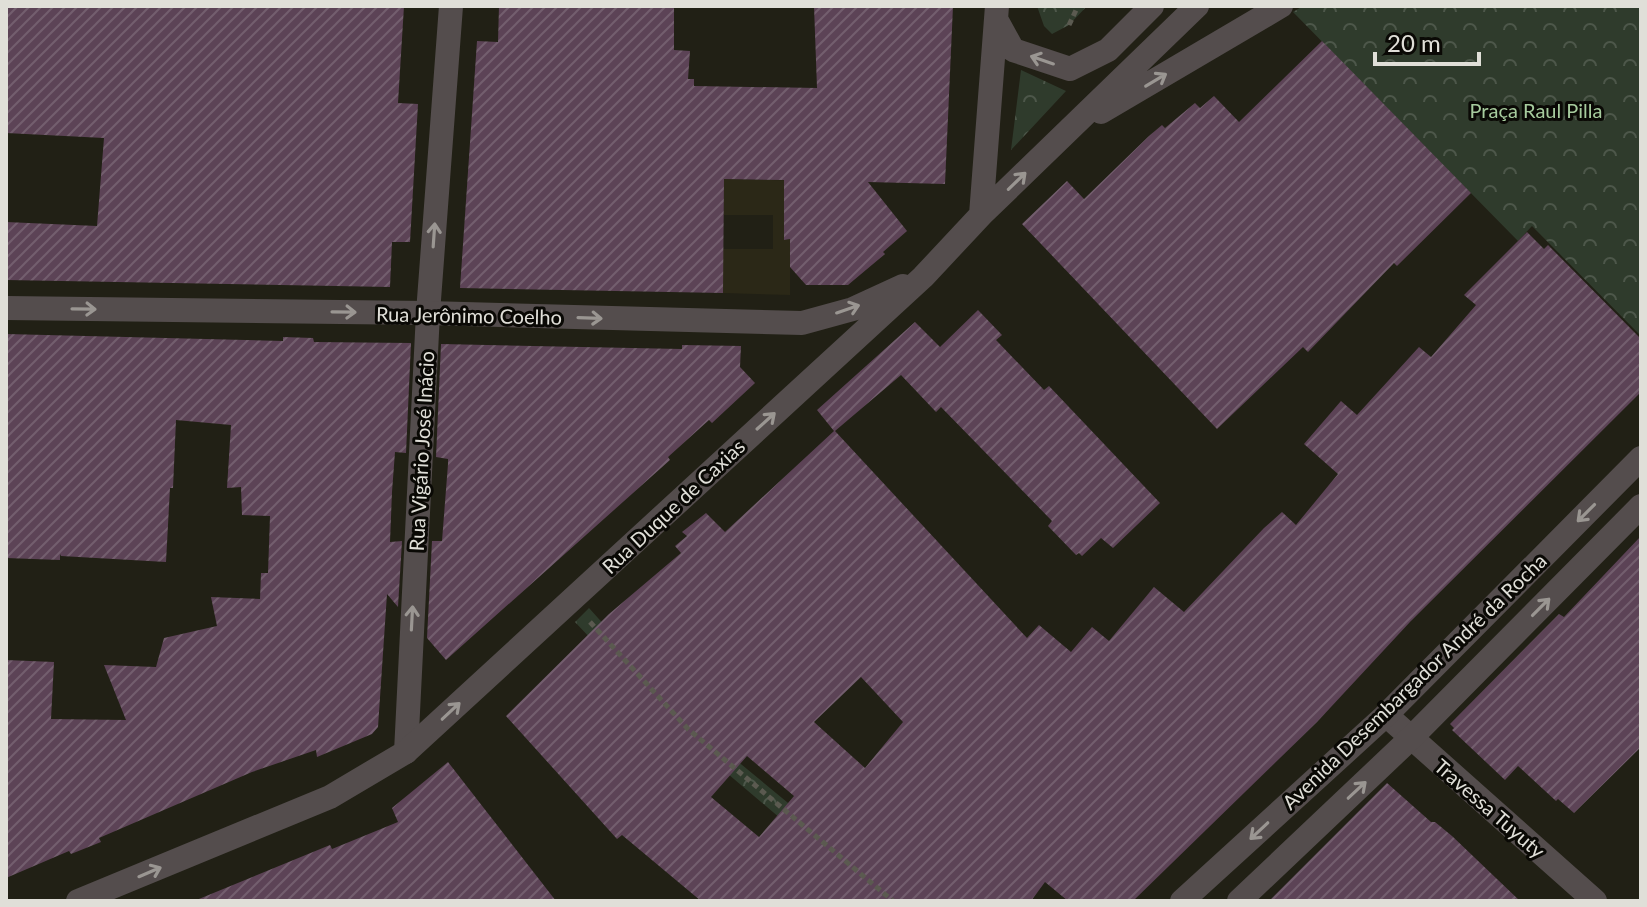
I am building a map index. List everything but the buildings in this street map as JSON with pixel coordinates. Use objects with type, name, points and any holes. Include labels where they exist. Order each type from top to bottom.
[{"type":"street","name":"Rua Vigário José Inácio","points":[[406,752],[428,313],[451,6]]},
{"type":"street","points":[[996,13],[1013,50],[1070,69],[1108,50],[1152,6]]},
{"type":"street","name":"Rua Duque de Caxias","points":[[78,901],[330,797],[406,752],[923,277],[981,215],[1197,6]]},
{"type":"street","points":[[1065,134],[1281,6]]},
{"type":"street","points":[[981,215],[996,13]]},
{"type":"street","name":"Rua Jerônimo Coelho","points":[[6,308],[428,313],[802,323],[853,309],[923,277]]},
{"type":"street","name":"Avenida Desembargador André da Rocha","points":[[1182,901],[1386,715],[1641,458]]},
{"type":"street","name":"Avenida Desembargador André da Rocha","points":[[1239,901],[1411,738],[1641,506]]},
{"type":"street","name":"Travessa Tuyuty","points":[[1386,715],[1595,901]]},
{"type":"path","points":[[1069,25],[1078,6]]},
{"type":"path","points":[[570,601],[688,729],[893,901]]},
{"type":"shaded area","points":[[724,179],[813,181],[785,240],[790,239],[790,295],[723,293],[723,249],[773,249],[773,215],[724,215]]},
{"type":"green space","points":[[1037,6],[1087,6],[1069,25],[1052,34],[1044,26]]},
{"type":"green space","name":"Praça Raul Pilla","points":[[1303,6],[1641,6],[1641,336],[1532,226],[1518,241],[1293,12]]},
{"type":"green space","points":[[1021,70],[1066,91],[1011,150]]},
{"type":"green space","points":[[589,608],[696,727],[907,901],[878,901],[682,735],[575,622]]}]
